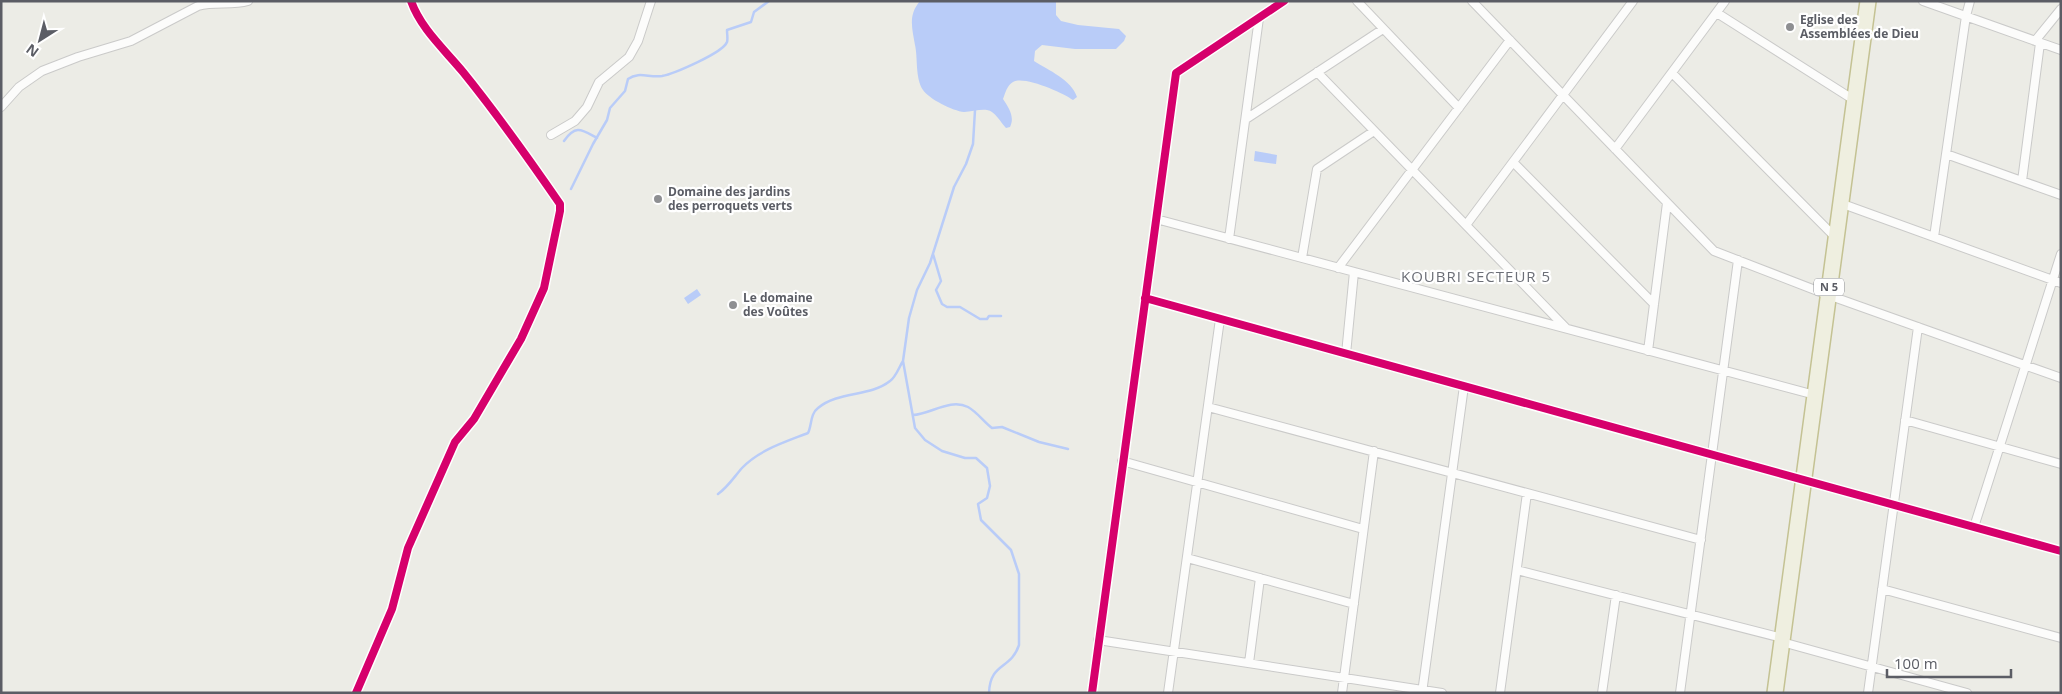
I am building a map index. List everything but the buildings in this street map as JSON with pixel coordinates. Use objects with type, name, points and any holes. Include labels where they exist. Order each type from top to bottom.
[{"type":"highway","name":"N 5","points":[[1775,693],[1868,1]]},
{"type":"street","points":[[1,107],[19,87],[42,71],[78,57],[131,42],[206,3],[237,4],[248,1]]},
{"type":"street","points":[[356,693],[392,610],[408,548],[455,442],[474,419],[521,339],[544,288],[560,211],[560,204],[463,72],[426,29],[411,1]]},
{"type":"street","points":[[551,135],[575,121],[587,107],[599,82],[630,57],[638,41],[651,1]]},
{"type":"street","points":[[1092,693],[1176,73],[1284,1]]},
{"type":"street","points":[[1356,1],[1459,108]]},
{"type":"street","points":[[1472,1],[1714,251],[1828,295],[2061,378]]},
{"type":"street","points":[[1466,225],[1634,1]]},
{"type":"street","points":[[1615,149],[1725,1]]},
{"type":"street","points":[[1923,1],[2061,50]]},
{"type":"street","points":[[1934,237],[1966,16],[1970,1]]},
{"type":"street","points":[[2022,181],[2037,42],[2061,9]]},
{"type":"street","points":[[1717,13],[1854,100]]},
{"type":"street","points":[[1230,239],[1259,18]]},
{"type":"street","points":[[1246,119],[1383,28]]},
{"type":"street","points":[[1338,268],[1510,40]]},
{"type":"street","points":[[1317,72],[1568,329]]},
{"type":"street","points":[[1672,73],[1836,238]]},
{"type":"street","points":[[1302,258],[1317,170],[1374,131]]},
{"type":"street","points":[[1946,154],[2061,195]]},
{"type":"street","points":[[1514,162],[1654,304]]},
{"type":"street","points":[[1648,351],[1667,202]]},
{"type":"street","points":[[1840,203],[2061,283]]},
{"type":"street","points":[[1156,219],[1815,395]]},
{"type":"street","points":[[1974,527],[2061,254]]},
{"type":"street","points":[[1680,693],[1738,260]]},
{"type":"street","points":[[1346,354],[1354,272]]},
{"type":"street","points":[[1145,298],[2061,551]]},
{"type":"street","points":[[1168,693],[1220,319]]},
{"type":"street","points":[[1868,693],[1918,327]]},
{"type":"street","points":[[1422,691],[1464,386]]},
{"type":"street","points":[[1208,406],[1700,540]]},
{"type":"street","points":[[1905,420],[2061,464]]},
{"type":"street","points":[[1342,693],[1374,451]]},
{"type":"street","points":[[1122,461],[1364,529]]},
{"type":"street","points":[[1500,693],[1527,493]]},
{"type":"street","points":[[1187,558],[1354,604]]},
{"type":"street","points":[[1517,570],[1690,614],[1945,690],[1967,693]]},
{"type":"street","points":[[1249,663],[1260,578]]},
{"type":"street","points":[[1882,590],[2061,638]]},
{"type":"street","points":[[1602,693],[1616,595]]},
{"type":"street","points":[[1098,640],[1442,693]]},
{"type":"water","points":[[920,1],[1056,1],[1056,15],[1061,21],[1078,25],[1119,29],[1126,36],[1116,49],[1075,49],[1042,45],[1035,51],[1034,61],[1070,85],[1077,97],[1073,100],[1053,89],[1034,83],[1018,80],[1013,82],[1008,87],[1003,99],[1012,116],[1010,127],[1006,128],[990,111],[959,111],[936,101],[923,90],[918,74],[912,22],[914,11]]},
{"type":"water","points":[[1255,151],[1277,155],[1276,164],[1254,161]]},
{"type":"water","points":[[697,289],[701,295],[688,304],[684,298]]},
{"type":"waterway","points":[[571,189],[607,120],[610,108],[625,91],[628,79],[636,75],[662,76],[708,57],[724,47],[727,42],[727,30],[751,22],[754,12],[769,1]]},
{"type":"waterway","points":[[975,110],[973,144],[966,164],[954,187],[930,263],[917,290],[909,318],[903,361],[915,428],[925,440],[942,451],[965,458],[976,458],[987,468],[990,486],[987,498],[978,504],[981,520],[1011,550],[1019,574],[1019,645],[1011,659],[993,676],[989,693]]},
{"type":"waterway","points":[[564,141],[576,130],[583,131],[597,138]]},
{"type":"waterway","points":[[933,254],[941,281],[936,290],[942,304],[947,307],[960,307],[980,319],[987,319],[989,316],[1001,316]]},
{"type":"waterway","points":[[718,494],[756,456],[808,433],[815,410],[835,399],[882,386],[894,377],[903,361]]},
{"type":"waterway","points":[[913,415],[947,405],[961,405],[971,409],[992,428],[1002,427],[1039,442],[1068,449]]},
{"type":"cycle path","points":[[356,693],[392,609],[408,548],[455,442],[474,419],[521,339],[544,288],[560,211],[560,204],[537,170],[476,88],[427,30],[411,1]]},
{"type":"cycle path","points":[[1092,693],[1176,73],[1284,1]]},
{"type":"cycle path","points":[[1145,298],[2061,551]]},
{"type":"place","name":"Eglise des Assemblées de Dieu","points":[[1790,27]]},
{"type":"place","name":"Domaine des jardins des perroquets verts","points":[[658,199]]},
{"type":"place","name":"Le domaine des Voûtes","points":[[733,305]]},
{"type":"district","name":"KOUBRI SECTEUR 5","points":[[1476,277]]}]
